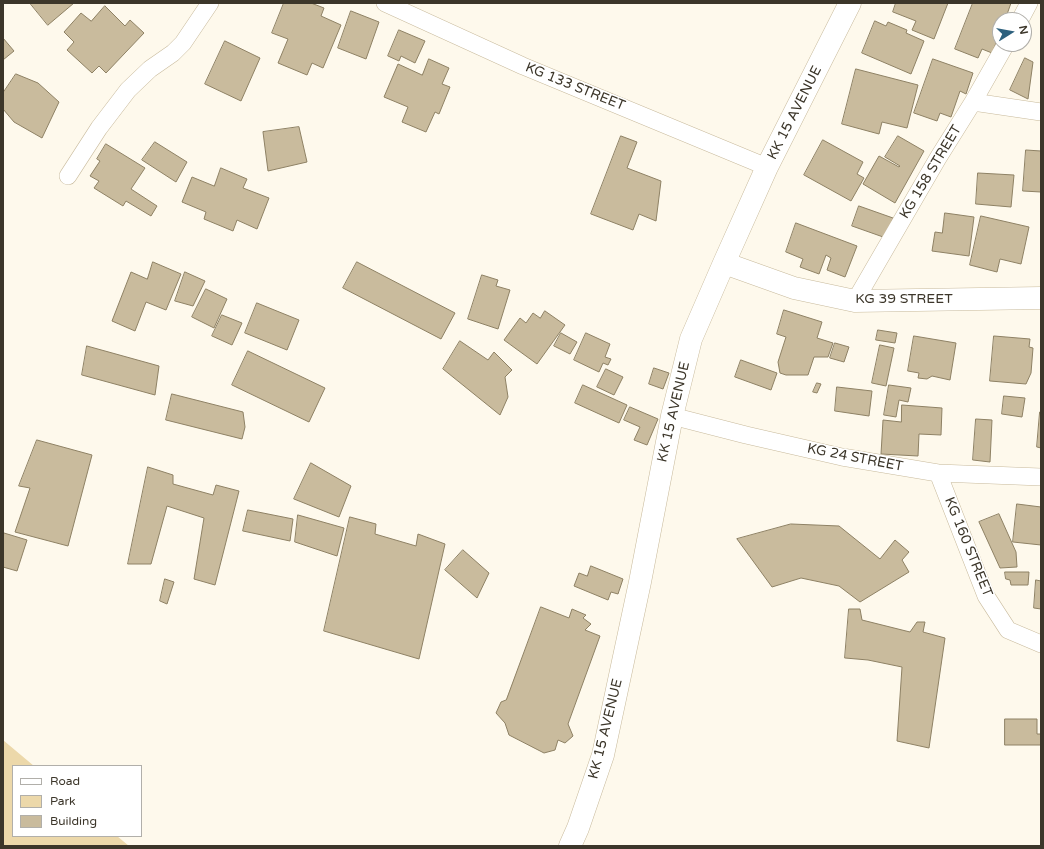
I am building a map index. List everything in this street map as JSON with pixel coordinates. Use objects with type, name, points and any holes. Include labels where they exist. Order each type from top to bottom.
[{"type":"street","points":[[68,176],[100,128],[128,90],[150,69],[173,53],[183,43],[210,3]]},
{"type":"street","name":"KG 133 STREET","points":[[385,3],[523,66],[767,167]]},
{"type":"street","name":"KK 15 AVENUE","points":[[570,846],[578,828],[603,755],[641,577],[672,416],[691,340],[767,167],[850,3]]},
{"type":"street","points":[[1024,12],[1029,3]]},
{"type":"street","name":"KG 158 STREET","points":[[856,301],[938,158],[974,102],[1002,52]]},
{"type":"street","points":[[974,102],[1041,112]]},
{"type":"street","name":"KG 39 STREET","points":[[724,263],[794,288],[856,301],[1041,298]]},
{"type":"street","name":"KG 24 STREET","points":[[672,416],[842,457],[938,473],[1041,477]]},
{"type":"street","name":"KG 160 STREET","points":[[938,473],[986,596],[1008,630],[1041,644]]},
{"type":"green space","points":[[3,740],[33,765],[12,765],[12,837],[118,837],[129,846],[3,846]]},
{"type":"building","points":[[30,3],[74,3],[48,25]]},
{"type":"building","points":[[284,3],[311,3],[324,8],[321,16],[341,25],[323,68],[312,63],[307,75],[278,63],[288,39],[272,33]]},
{"type":"building","points":[[896,3],[948,3],[934,39],[912,30],[916,21],[893,12]]},
{"type":"building","points":[[973,3],[1011,3],[1008,12],[992,12],[992,53],[982,49],[978,58],[955,49]]},
{"type":"building","points":[[105,6],[125,26],[130,20],[144,33],[106,73],[99,66],[92,73],[67,50],[74,42],[64,32],[81,13],[91,21]]},
{"type":"building","points":[[351,11],[379,22],[366,59],[338,48]]},
{"type":"building","points":[[875,21],[886,26],[888,22],[907,30],[906,33],[924,41],[911,74],[862,53]]},
{"type":"building","points":[[399,30],[425,41],[415,63],[401,56],[399,61],[388,56]]},
{"type":"building","points":[[3,38],[14,51],[3,60]]},
{"type":"building","points":[[225,41],[260,58],[241,101],[205,84]]},
{"type":"building","points":[[1025,58],[1033,62],[1028,99],[1010,90]]},
{"type":"building","points":[[429,59],[449,68],[442,84],[450,87],[439,114],[435,112],[426,132],[402,122],[408,107],[384,97],[398,64],[422,75]]},
{"type":"building","points":[[933,59],[973,73],[966,94],[960,91],[951,117],[940,113],[937,121],[914,113]]},
{"type":"building","points":[[856,69],[918,85],[907,128],[882,122],[879,134],[842,124]]},
{"type":"building","points":[[16,74],[38,83],[59,102],[42,138],[14,122],[3,109],[3,93]]},
{"type":"building","points":[[299,127],[307,162],[268,171],[263,132]]},
{"type":"building","points":[[621,136],[637,142],[627,168],[661,181],[656,221],[639,214],[633,230],[591,214]]},
{"type":"building","points":[[898,136],[924,151],[895,203],[863,184],[879,156],[899,167],[900,166],[885,157]]},
{"type":"building","points":[[823,140],[863,162],[857,174],[864,178],[851,201],[804,175]]},
{"type":"building","points":[[155,142],[187,162],[176,182],[142,160]]},
{"type":"building","points":[[106,144],[145,168],[131,189],[157,206],[151,216],[126,201],[123,206],[94,188],[99,181],[90,176],[100,161],[97,159]]},
{"type":"building","points":[[1026,150],[1041,151],[1041,192],[1023,191]]},
{"type":"building","points":[[221,168],[247,179],[243,188],[269,198],[257,229],[237,220],[233,231],[204,219],[206,212],[182,202],[192,177],[214,186]]},
{"type":"building","points":[[978,173],[1014,175],[1011,207],[976,204]]},
{"type":"building","points":[[859,206],[893,218],[886,238],[852,226]]},
{"type":"building","points":[[945,213],[974,217],[969,256],[932,251],[935,232],[942,233]]},
{"type":"building","points":[[981,216],[1029,227],[1021,264],[1000,259],[997,272],[970,265]]},
{"type":"building","points":[[796,223],[857,246],[845,277],[827,270],[831,258],[826,255],[819,274],[800,267],[803,259],[786,252]]},
{"type":"building","points":[[153,262],[181,274],[166,310],[146,302],[135,331],[112,321],[131,272],[147,279]]},
{"type":"building","points":[[357,262],[455,313],[441,339],[343,288]]},
{"type":"building","points":[[185,272],[205,281],[193,306],[175,301]]},
{"type":"building","points":[[482,275],[498,280],[496,286],[510,290],[498,329],[468,319]]},
{"type":"building","points":[[206,289],[227,299],[214,328],[192,317]]},
{"type":"building","points":[[257,303],[299,320],[287,350],[245,333]]},
{"type":"building","points":[[784,310],[822,322],[817,338],[833,343],[828,357],[814,357],[808,375],[786,375],[780,373],[778,362],[786,337],[777,334]]},
{"type":"building","points":[[545,311],[565,325],[537,364],[504,340],[520,318],[526,323],[533,313],[540,318]]},
{"type":"building","points":[[222,315],[242,323],[232,345],[212,336]]},
{"type":"building","points":[[878,330],[897,333],[895,343],[876,340]]},
{"type":"building","points":[[561,333],[577,342],[570,354],[554,346]]},
{"type":"building","points":[[586,333],[610,344],[605,357],[611,359],[608,365],[603,363],[599,372],[574,360]]},
{"type":"building","points":[[914,336],[956,343],[950,380],[932,376],[927,379],[918,378],[919,373],[908,371]]},
{"type":"building","points":[[994,336],[1030,339],[1029,347],[1033,348],[1031,373],[1026,384],[990,381]]},
{"type":"building","points":[[460,341],[488,360],[494,352],[512,370],[505,377],[508,397],[500,415],[443,369]]},
{"type":"building","points":[[835,343],[849,347],[844,362],[830,358]]},
{"type":"building","points":[[880,345],[894,348],[886,386],[872,383]]},
{"type":"building","points":[[87,346],[159,366],[155,395],[82,375]]},
{"type":"building","points":[[248,351],[325,388],[309,422],[232,385]]},
{"type":"building","points":[[741,360],[777,373],[771,390],[735,377]]},
{"type":"building","points":[[654,368],[669,373],[663,389],[649,384]]},
{"type":"building","points":[[606,369],[623,377],[614,395],[597,387]]},
{"type":"building","points":[[817,383],[821,384],[817,393],[813,392]]},
{"type":"building","points":[[583,385],[627,405],[619,423],[575,403]]},
{"type":"building","points":[[889,385],[911,388],[908,402],[899,400],[896,417],[884,415]]},
{"type":"building","points":[[837,387],[872,391],[869,416],[835,411]]},
{"type":"building","points":[[172,394],[243,412],[245,427],[242,439],[166,420]]},
{"type":"building","points":[[1004,396],[1025,398],[1022,417],[1002,414]]},
{"type":"building","points":[[902,405],[942,408],[941,435],[919,434],[918,456],[881,454],[883,420],[901,422]]},
{"type":"building","points":[[630,407],[658,419],[647,445],[634,440],[640,427],[624,420]]},
{"type":"building","points":[[1041,412],[1041,448],[1037,447]]},
{"type":"building","points":[[976,419],[992,420],[990,462],[973,460]]},
{"type":"building","points":[[37,440],[92,455],[68,546],[15,532],[30,488],[19,486]]},
{"type":"building","points":[[311,463],[351,486],[339,517],[294,499]]},
{"type":"building","points":[[148,467],[173,475],[173,484],[213,495],[216,485],[239,491],[215,585],[194,579],[204,518],[167,506],[151,564],[128,564]]},
{"type":"building","points":[[1017,504],[1041,507],[1041,545],[1013,542]]},
{"type":"building","points":[[248,510],[293,519],[290,541],[243,531]]},
{"type":"building","points":[[999,514],[1016,552],[1017,567],[1000,568],[979,522]]},
{"type":"building","points":[[298,515],[344,528],[337,556],[295,542]]},
{"type":"building","points":[[350,517],[376,524],[375,534],[416,546],[418,534],[445,544],[419,659],[324,631]]},
{"type":"building","points":[[791,524],[839,526],[880,559],[895,540],[909,552],[902,560],[909,572],[860,602],[839,586],[801,578],[772,587],[737,539]]},
{"type":"building","points":[[4,533],[27,540],[17,571],[3,567]]},
{"type":"building","points":[[463,550],[489,573],[477,598],[445,570]]},
{"type":"building","points":[[591,566],[623,579],[618,594],[611,592],[608,600],[574,586],[579,573],[587,576]]},
{"type":"building","points":[[1005,572],[1029,572],[1028,585],[1011,585],[1010,580],[1006,579]]},
{"type":"building","points":[[165,579],[174,582],[167,604],[160,601]]},
{"type":"building","points":[[1036,580],[1041,581],[1041,609],[1034,608]]},
{"type":"building","points":[[541,607],[569,618],[572,609],[586,615],[583,618],[591,624],[585,630],[600,636],[568,724],[573,736],[565,743],[558,740],[555,750],[544,753],[509,735],[505,723],[496,713],[501,702],[506,700]]},
{"type":"building","points":[[849,609],[860,609],[862,620],[910,632],[917,622],[925,622],[923,632],[945,638],[929,748],[897,741],[902,667],[868,660],[845,658]]},
{"type":"building","points":[[1005,719],[1037,719],[1037,734],[1041,734],[1041,745],[1005,745]]}]
